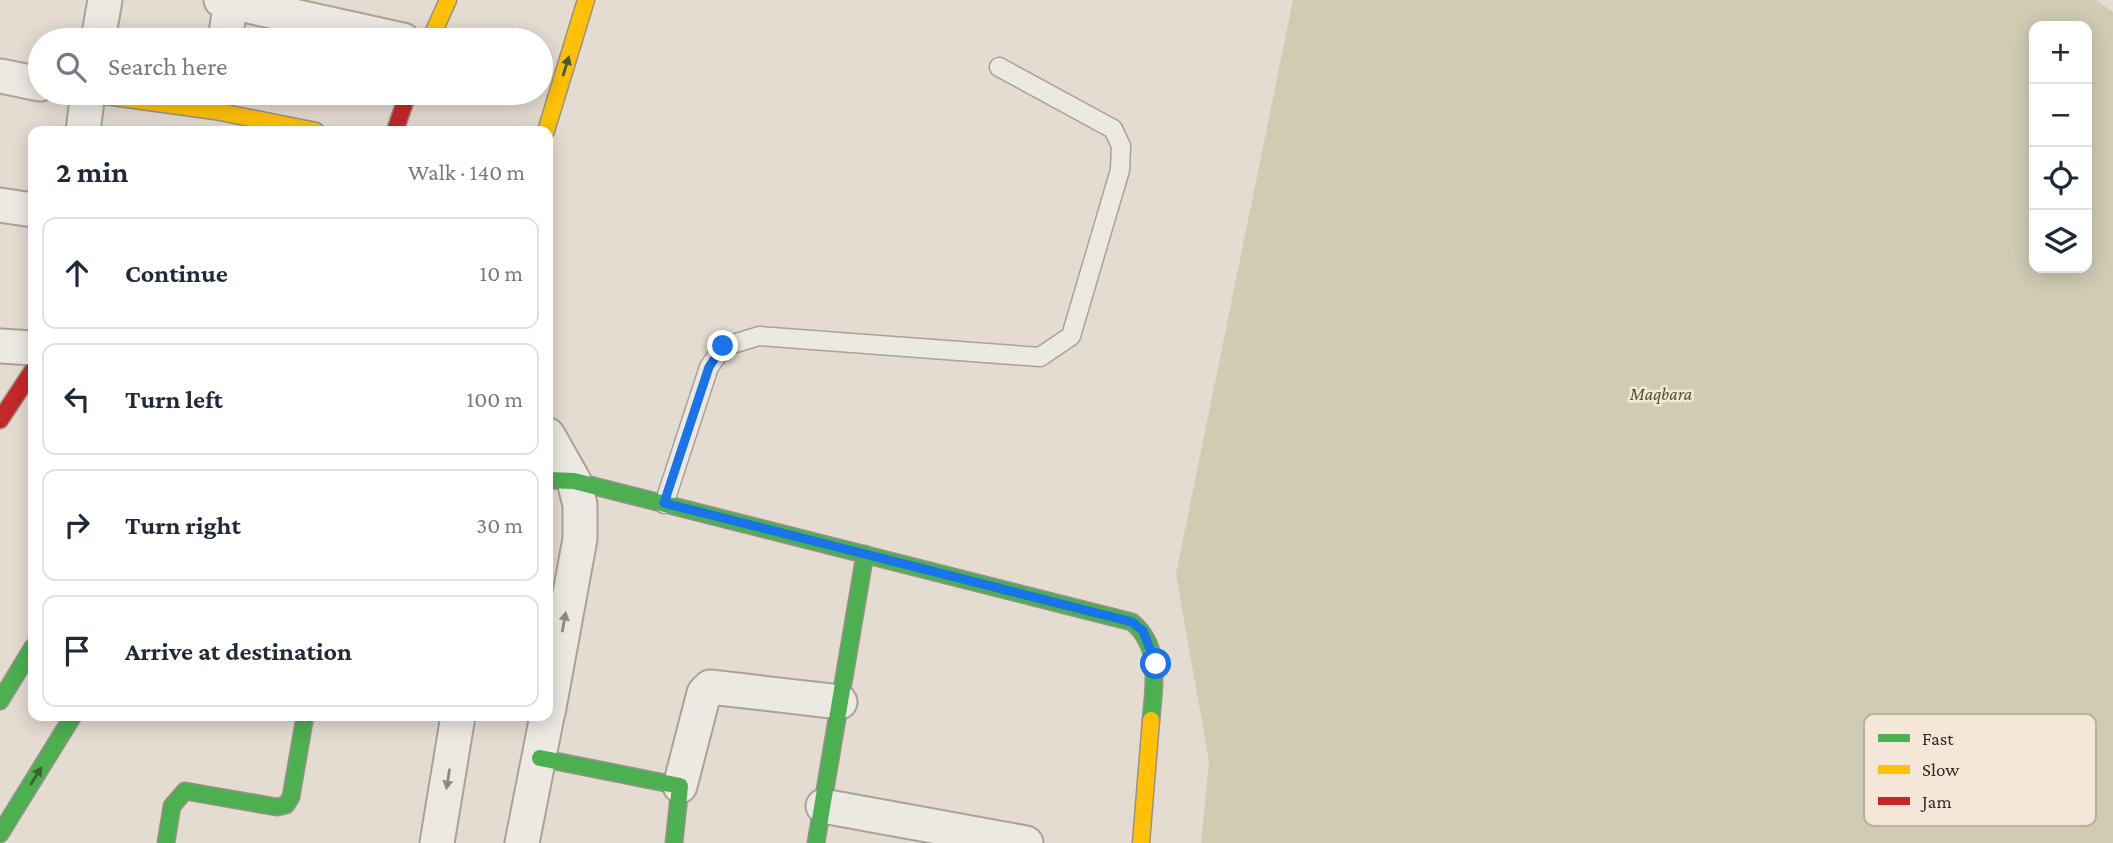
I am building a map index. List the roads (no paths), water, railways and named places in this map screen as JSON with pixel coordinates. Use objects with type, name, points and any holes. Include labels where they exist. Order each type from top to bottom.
[{"type":"street","points":[[100,28],[105,0]]},
{"type":"street","points":[[435,28],[447,0]]},
{"type":"street","points":[[548,126],[586,0]]},
{"type":"street","points":[[226,28],[228,1],[349,28]]},
{"type":"street","points":[[0,76],[28,82]]},
{"type":"street","points":[[84,126],[86,105]]},
{"type":"street","points":[[227,105],[299,126]]},
{"type":"street","points":[[397,126],[404,105]]},
{"type":"street","points":[[0,205],[28,209]]},
{"type":"street","points":[[0,346],[28,348]]},
{"type":"street","points":[[0,420],[28,378]]},
{"type":"street","points":[[553,452],[561,480],[580,505],[580,539],[553,683]]},
{"type":"street","points":[[561,480],[664,503],[1132,622],[1143,631],[1156,664],[1141,843]]},
{"type":"street","points":[[816,843],[865,554]]},
{"type":"street","points":[[0,701],[28,655]]},
{"type":"street","points":[[674,843],[680,786],[704,693],[710,687],[840,702]]},
{"type":"street","points":[[0,834],[70,721]]},
{"type":"street","points":[[166,843],[172,803],[178,794],[185,791],[277,807],[286,804],[291,797],[304,721]]},
{"type":"street","points":[[437,843],[457,721]]},
{"type":"street","points":[[522,843],[546,721]]},
{"type":"street","points":[[540,758],[680,786]]},
{"type":"street","points":[[822,807],[1026,843]]},
{"type":"lane","points":[[664,503],[709,367],[723,346],[759,336],[1040,357],[1071,337],[1120,170],[1121,146],[1113,129],[999,66]]},
{"type":"park label","name":"Maqbara","points":[[1661,394]]}]
